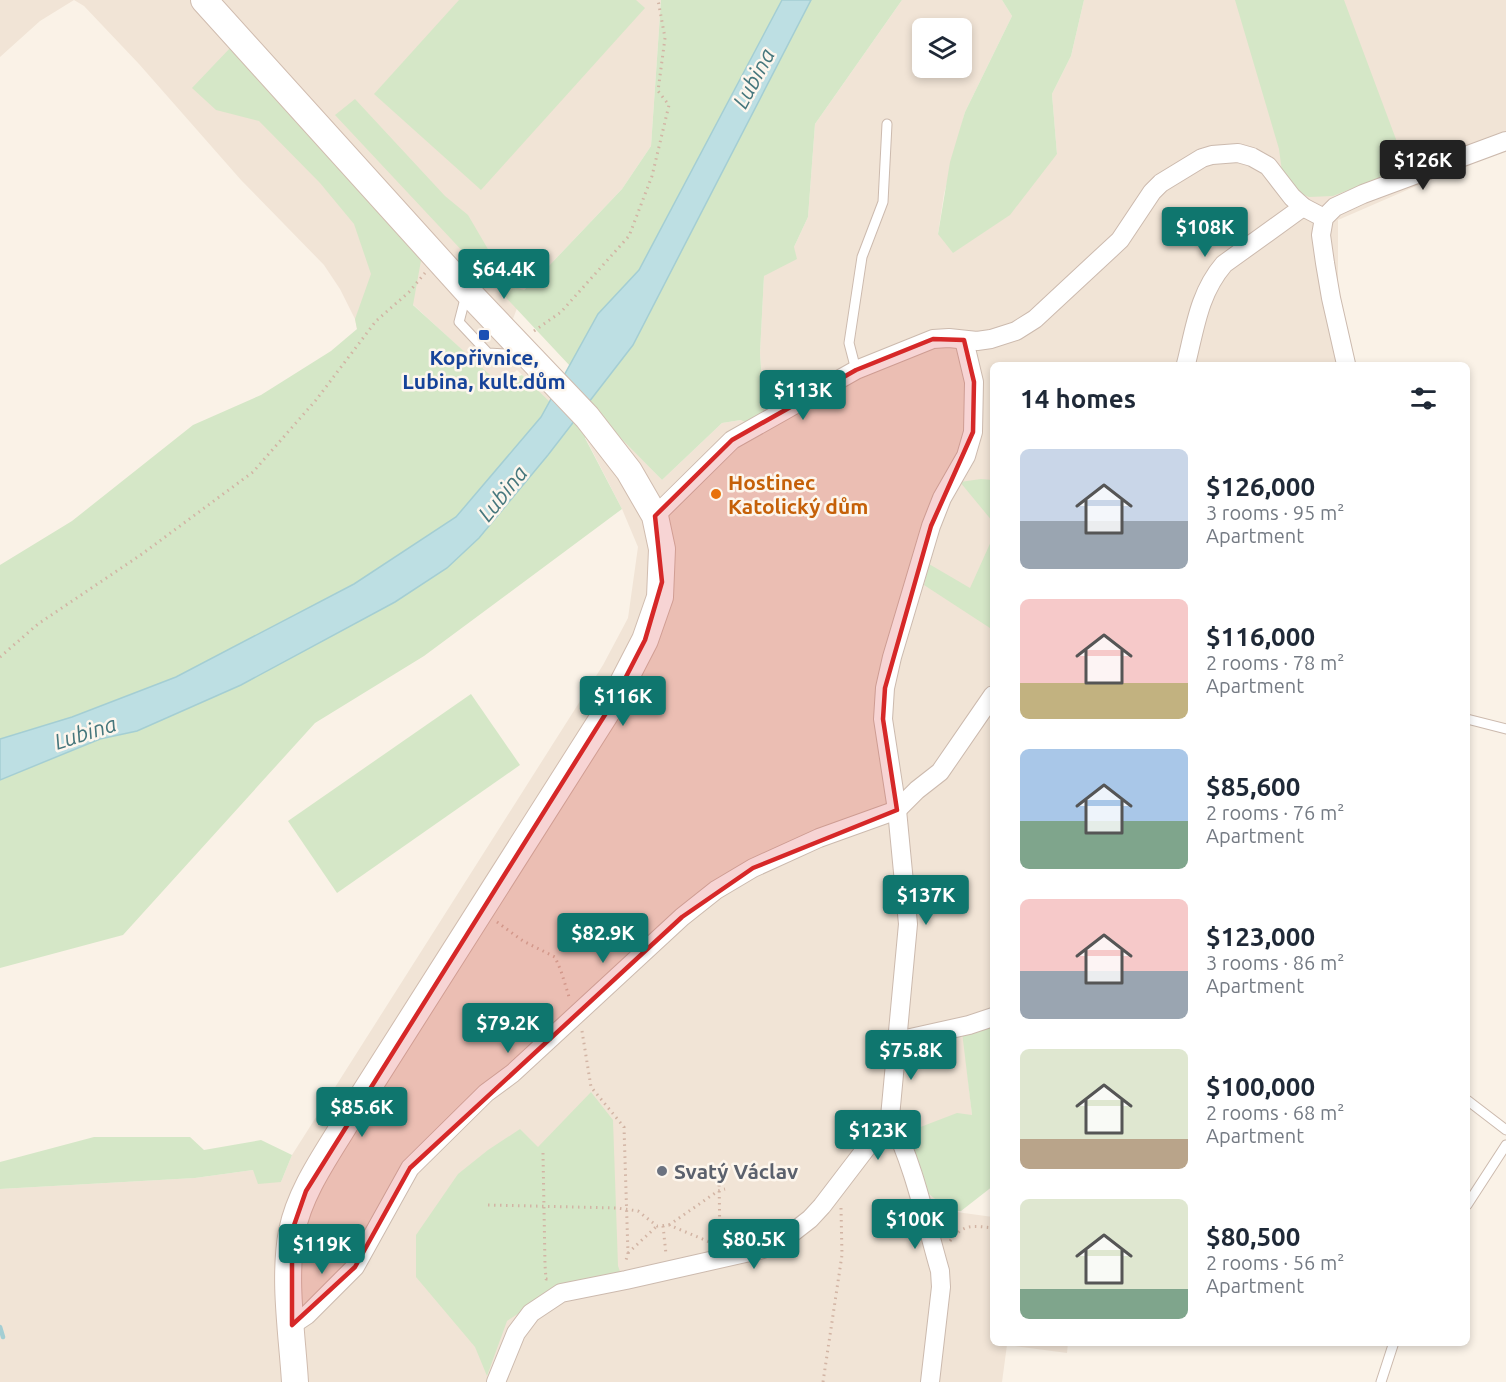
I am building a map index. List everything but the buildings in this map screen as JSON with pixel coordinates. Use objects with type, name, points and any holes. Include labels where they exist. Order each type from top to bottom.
[{"type":"street","points":[[204,0],[467,291],[532,353],[586,417],[629,471],[655,516],[662,549],[662,582],[657,611],[645,640],[612,702],[345,1124],[306,1191],[292,1231],[289,1267],[295,1382]]},
{"type":"street","points":[[1346,362],[1325,263],[1321,235],[1324,218],[1335,207],[1363,195],[1506,141]]},
{"type":"street","points":[[655,516],[732,440],[856,370],[933,339],[991,339],[1016,331],[1035,319],[1120,240],[1152,192],[1161,183],[1202,158],[1238,153],[1252,157],[1268,166],[1292,197],[1303,207],[1324,218]]},
{"type":"street","points":[[1186,362],[1196,315],[1217,272],[1224,264],[1303,207]]},
{"type":"street","points":[[496,1382],[516,1334],[531,1313],[561,1293],[755,1251],[783,1240],[810,1219],[890,1117],[908,924],[897,810],[883,719],[885,688],[931,526],[942,498],[966,456],[973,432],[974,382],[964,340]]},
{"type":"street","points":[[292,1324],[307,1315],[355,1267],[410,1168],[486,1093],[513,1073],[690,910],[753,868],[819,838],[897,810],[940,772],[990,699]]},
{"type":"street","points":[[897,1041],[990,1018]]},
{"type":"street","points":[[890,1117],[901,1138],[909,1162],[940,1271],[941,1287],[930,1382]]},
{"type":"lane","points":[[856,370],[849,343],[862,257],[883,202],[887,124]]},
{"type":"lane","points":[[1470,720],[1506,729]]},
{"type":"lane","points":[[1470,1102],[1506,1130]]},
{"type":"lane","points":[[1470,1199],[1506,1145]]},
{"type":"lane","points":[[1381,1382],[1391,1346]]},
{"type":"path","points":[[532,353],[561,312],[628,236],[652,176],[669,105],[658,91],[665,38],[658,0]]},
{"type":"path","points":[[0,657],[38,624],[142,554],[253,472],[316,400],[376,321],[409,292],[437,258]]},
{"type":"path","points":[[480,910],[523,940],[555,957],[581,1026],[591,1087],[624,1127],[628,1254],[625,1263],[626,1280]]},
{"type":"path","points":[[543,1153],[545,1265]]},
{"type":"path","points":[[488,1205],[638,1211],[657,1226],[669,1226],[720,1246],[719,1179]]},
{"type":"path","points":[[823,1382],[842,1255],[839,1184]]},
{"type":"path","points":[[669,1226],[718,1191],[725,1189]]},
{"type":"path","points":[[628,1254],[657,1226]]},
{"type":"path","points":[[663,1226],[667,1271]]},
{"type":"path","points":[[940,1271],[948,1243],[956,1232],[964,1227],[990,1228]]},
{"type":"highlighted area","points":[[933,339],[964,340],[974,382],[973,432],[931,526],[885,688],[883,719],[897,810],[753,868],[682,917],[410,1168],[355,1267],[292,1325],[292,1231],[306,1191],[613,702],[645,640],[662,582],[655,516],[732,440],[856,370]]},
{"type":"shaded area","points":[[0,0],[74,0],[40,21],[0,57]]},
{"type":"shaded area","points":[[74,0],[661,0],[651,146],[622,189],[524,290],[511,324],[662,480],[722,423],[741,420],[764,411],[760,353],[764,276],[794,247],[808,217],[815,124],[902,0],[1002,0],[1012,16],[965,112],[944,194],[938,234],[1057,154],[1052,94],[1071,56],[1084,0],[1506,0],[1506,147],[1338,220],[1338,301],[1353,362],[990,362],[990,1024],[963,1032],[972,1115],[910,1132],[915,1182],[949,1211],[990,1217],[990,1346],[1007,1346],[1002,1382],[0,1382],[0,1189],[195,1178],[253,1170],[281,1182],[292,1155],[603,665],[628,618],[638,547],[622,509],[585,437],[517,370],[500,385],[408,300],[357,329],[355,319],[340,289],[324,265],[241,180],[139,64],[84,6]]},
{"type":"shaded area","points":[[1014,1346],[1068,1346],[1067,1353]]},
{"type":"green space","points":[[459,0],[636,0],[645,8],[481,190],[374,94]]},
{"type":"green space","points":[[661,0],[782,0],[639,270],[598,314],[570,366],[335,115],[355,99],[445,196],[468,215],[509,285],[524,290],[622,189],[651,146]]},
{"type":"green space","points":[[811,0],[902,0],[815,124],[808,217],[794,247],[797,259],[764,276],[760,353],[764,411],[747,423],[741,420],[722,423],[662,480],[601,418],[585,438],[622,509],[424,656],[315,723],[123,935],[0,968],[0,780],[100,739],[137,731],[241,685],[479,538],[548,455],[633,345]]},
{"type":"green space","points":[[1002,0],[1084,0],[1071,56],[1052,94],[1057,154],[1010,215],[953,253],[938,234],[950,162],[965,112],[1012,16]]},
{"type":"green space","points":[[1235,0],[1344,0],[1400,150],[1394,152],[1398,163],[1389,167],[1392,173],[1333,196],[1309,197],[1293,190],[1283,179],[1279,149]]},
{"type":"green space","points":[[231,47],[422,255],[413,305],[500,384],[522,375],[550,402],[541,417],[456,517],[354,584],[176,677],[72,717],[0,739],[0,565],[72,521],[193,425],[261,395],[331,351],[357,329],[355,319],[371,274],[354,224],[320,183],[259,121],[216,110],[192,88]]},
{"type":"green space","points":[[990,480],[990,518],[960,482]]},
{"type":"green space","points":[[990,544],[990,628],[924,585],[929,564],[970,588]]},
{"type":"green space","points":[[471,694],[520,765],[337,893],[288,821]]},
{"type":"green space","points":[[990,1024],[990,1188],[961,1211],[949,1211],[915,1182],[910,1131],[957,1113],[972,1115],[962,1032]]},
{"type":"green space","points":[[591,1092],[613,1120],[618,1266],[621,1274],[561,1286],[507,1321],[487,1376],[475,1347],[416,1277],[416,1235],[458,1174],[488,1150],[520,1129],[538,1147]]},
{"type":"green space","points":[[94,1137],[190,1137],[204,1150],[261,1140],[292,1155],[281,1182],[258,1184],[253,1170],[195,1178],[0,1189],[0,1162]]},
{"type":"water","name":"Lubina","points":[[782,0],[811,0],[633,345],[548,455],[479,538],[447,568],[395,602],[241,685],[137,731],[100,739],[0,780],[0,739],[72,717],[176,677],[354,584],[456,517],[541,417],[598,314],[639,270]]},
{"type":"waterway","points":[[0,1327],[3,1337]]},
{"type":"place","name":"Kopřivnice, Lubina, kult.dům","points":[[484,335]]},
{"type":"place","name":"Hostinec Katolický dům","points":[[716,494]]},
{"type":"place","name":"Svatý Václav","points":[[662,1171]]}]
